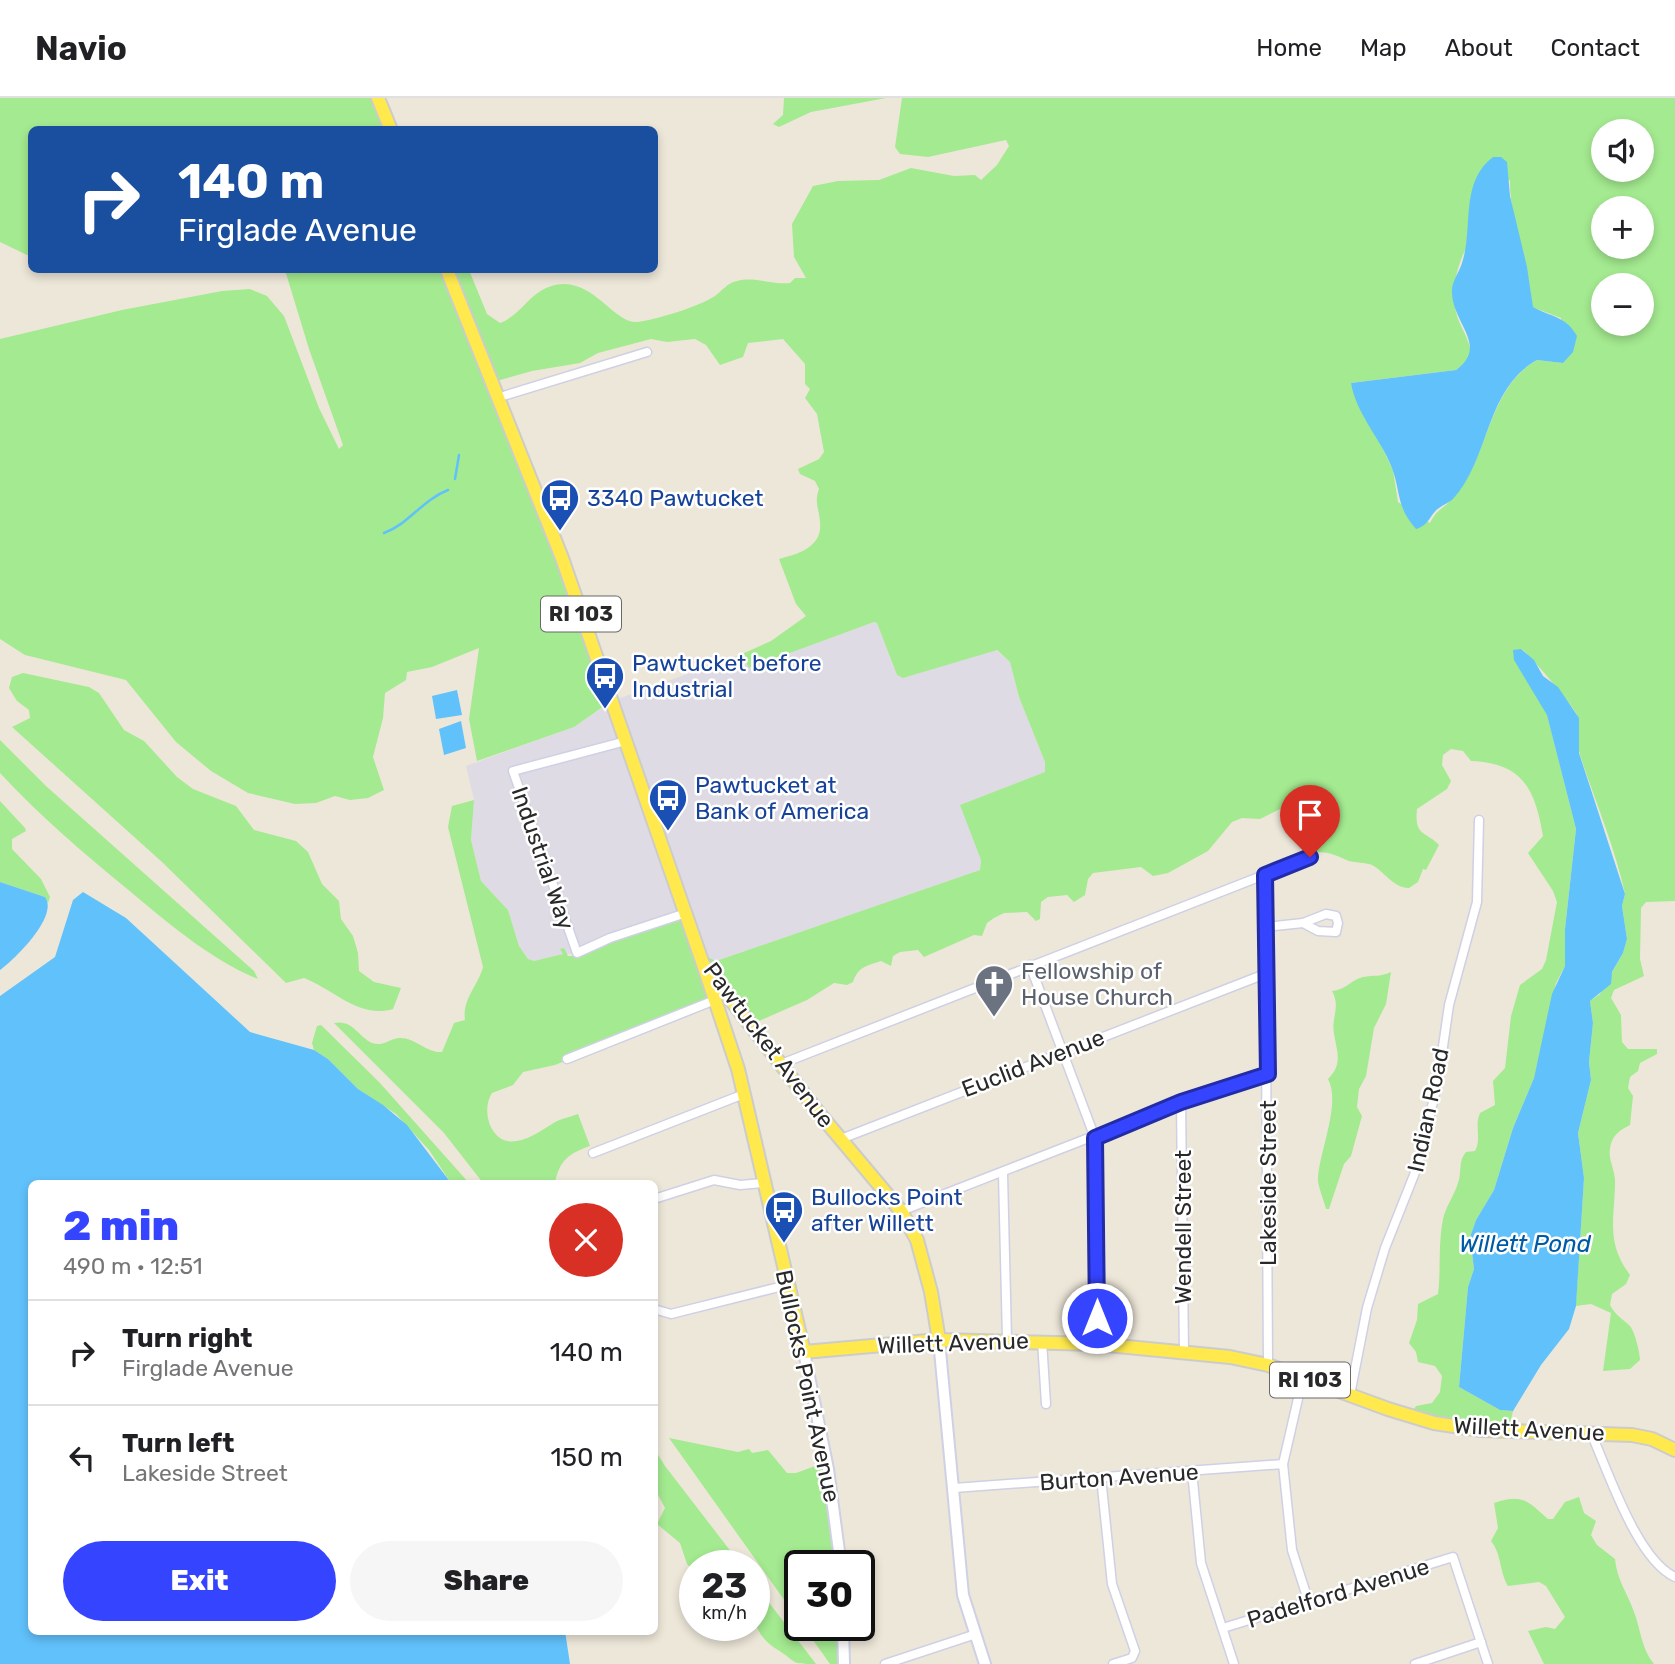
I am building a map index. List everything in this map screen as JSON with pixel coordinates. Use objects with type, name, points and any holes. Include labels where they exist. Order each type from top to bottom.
[{"type":"main road","points":[[378,98],[389,126]]},
{"type":"main road","name":"Pawtucket Avenue","points":[[448,273],[562,558],[703,964]]},
{"type":"main road","name":"Bullocks Point Avenue","points":[[703,964],[720,998],[804,1352]]},
{"type":"main road","name":"Pawtucket Avenue","points":[[720,998],[752,1029],[901,1211],[917,1240],[939,1340]]},
{"type":"main road","points":[[730,1039],[752,1029]]},
{"type":"main road","name":"Willett Avenue","points":[[804,1352],[939,1340],[1007,1339],[1097,1344],[1184,1353],[1268,1365],[1434,1423],[1481,1430],[1632,1435],[1673,1444]]},
{"type":"street","points":[[500,397],[647,352]]},
{"type":"street","name":"Industrial Way","points":[[626,741],[513,771],[577,953],[610,938],[686,914]]},
{"type":"street","name":"Indian Road","points":[[1350,1395],[1367,1308],[1385,1248],[1418,1165],[1438,1082],[1449,1005],[1477,902],[1479,820]]},
{"type":"street","points":[[781,1065],[1310,857]]},
{"type":"street","name":"Lakeside Street","points":[[1265,875],[1268,1365]]},
{"type":"street","points":[[1265,928],[1303,923]]},
{"type":"street","points":[[1030,965],[1095,1138],[1097,1344]]},
{"type":"street","name":"Euclid Avenue","points":[[841,1139],[1265,974]]},
{"type":"street","points":[[567,1059],[720,998]]},
{"type":"street","points":[[901,1211],[1003,1174],[1181,1102],[1268,1074]]},
{"type":"street","points":[[593,1153],[744,1094]]},
{"type":"street","name":"Wendell Street","points":[[1181,1102],[1184,1353]]},
{"type":"street","points":[[1003,1174],[1007,1339]]},
{"type":"street","points":[[658,1198],[714,1180],[740,1185],[763,1183]]},
{"type":"street","points":[[658,1310],[671,1314],[787,1285]]},
{"type":"street","name":"Pawtucket Avenue","points":[[939,1340],[963,1595],[985,1664]]},
{"type":"street","points":[[1042,1341],[1046,1404]]},
{"type":"street","name":"Bullocks Point Avenue","points":[[804,1352],[832,1492],[839,1550]]},
{"type":"street","points":[[1303,1377],[1283,1464],[1292,1550],[1309,1603]]},
{"type":"street","points":[[1591,1433],[1636,1532],[1654,1561],[1675,1577]]},
{"type":"street","name":"Burton Avenue","points":[[954,1488],[1283,1464]]},
{"type":"street","points":[[1192,1471],[1201,1563],[1234,1664]]},
{"type":"street","points":[[1101,1477],[1112,1584],[1135,1651],[1132,1658],[1112,1664]]},
{"type":"street","name":"Padelford Avenue","points":[[1223,1628],[1453,1557],[1481,1642]]},
{"type":"street","points":[[885,1664],[976,1634]]},
{"type":"street","points":[[843,1641],[844,1664]]},
{"type":"street","points":[[1415,1664],[1481,1642],[1488,1664]]},
{"type":"shaded area","points":[[877,623],[897,675],[903,678],[988,651],[996,650],[1010,662],[1019,697],[1045,762],[1045,772],[961,805],[981,860],[980,870],[716,961],[701,954],[564,954],[534,961],[528,959],[519,946],[508,910],[481,881],[471,840],[474,800],[466,766],[574,727],[612,701],[742,654],[749,668]]},
{"type":"green space","points":[[0,98],[378,98],[390,126],[28,126],[28,255],[0,242]]},
{"type":"green space","points":[[784,98],[886,98],[811,112],[779,127],[773,124],[783,115]]},
{"type":"green space","points":[[902,98],[1675,98],[1675,901],[1646,902],[1641,908],[1640,959],[1644,976],[1614,990],[1611,998],[1621,1015],[1622,1042],[1628,1049],[1657,1049],[1657,1054],[1640,1063],[1638,1071],[1630,1077],[1628,1088],[1633,1096],[1630,1125],[1614,1137],[1610,1153],[1615,1181],[1614,1240],[1622,1263],[1630,1275],[1626,1284],[1612,1294],[1610,1305],[1630,1326],[1635,1338],[1640,1360],[1630,1369],[1603,1371],[1611,1313],[1591,1304],[1576,1306],[1584,1178],[1578,1133],[1591,1080],[1589,1062],[1593,1023],[1590,1001],[1600,994],[1623,953],[1627,939],[1622,906],[1625,894],[1580,755],[1576,713],[1550,679],[1521,649],[1547,714],[1576,829],[1565,929],[1565,966],[1556,983],[1534,1078],[1513,1128],[1494,1190],[1476,1220],[1470,1237],[1474,1269],[1468,1287],[1459,1387],[1500,1410],[1513,1411],[1509,1429],[1410,1415],[1416,1406],[1432,1403],[1440,1392],[1442,1376],[1435,1366],[1418,1362],[1416,1352],[1409,1343],[1417,1320],[1418,1304],[1438,1294],[1444,1214],[1458,1183],[1464,1155],[1466,1152],[1475,1151],[1477,1146],[1480,1113],[1495,1105],[1493,1081],[1505,1068],[1511,1016],[1520,985],[1542,969],[1557,902],[1553,891],[1528,853],[1543,836],[1536,805],[1524,782],[1503,767],[1471,761],[1463,751],[1451,749],[1443,755],[1442,765],[1451,781],[1447,789],[1417,809],[1419,829],[1439,845],[1418,882],[1409,888],[1393,882],[1372,865],[1317,852],[1316,828],[1310,821],[1298,820],[1291,809],[1284,807],[1260,819],[1242,818],[1232,822],[1208,851],[1168,873],[1153,876],[1141,867],[1093,873],[1088,879],[1085,895],[1074,902],[1067,895],[1048,897],[1041,902],[1040,919],[1036,921],[1027,912],[1004,913],[987,923],[982,936],[974,935],[924,957],[918,950],[900,952],[893,956],[891,966],[881,961],[867,966],[857,973],[853,982],[847,985],[834,983],[807,1000],[752,1024],[724,994],[715,995],[642,1030],[555,1065],[523,1072],[513,1085],[492,1093],[487,1113],[490,1125],[503,1140],[519,1141],[578,1114],[590,1146],[566,1159],[556,1180],[481,1180],[444,1133],[334,1023],[346,1023],[372,1043],[405,1038],[436,1052],[442,1052],[454,1023],[465,1020],[468,999],[483,967],[448,827],[452,806],[474,800],[471,840],[481,881],[508,910],[519,946],[528,959],[534,961],[563,954],[560,949],[564,948],[568,956],[575,956],[686,912],[701,954],[716,961],[980,870],[981,860],[960,805],[1045,772],[1045,762],[1019,697],[1010,662],[997,650],[903,678],[897,675],[877,623],[874,622],[749,668],[742,654],[771,641],[806,616],[796,604],[779,559],[808,548],[818,538],[820,531],[817,502],[819,489],[815,481],[800,474],[798,469],[819,459],[824,452],[817,414],[805,398],[810,389],[805,384],[805,364],[783,339],[748,343],[743,357],[720,365],[706,345],[695,339],[667,342],[651,339],[598,353],[580,363],[532,371],[493,382],[607,704],[574,727],[477,761],[469,719],[479,648],[432,667],[407,672],[406,680],[385,693],[383,718],[373,757],[384,790],[368,798],[350,800],[335,796],[316,803],[295,804],[248,793],[211,771],[176,742],[126,680],[25,655],[0,639],[0,339],[122,310],[222,291],[250,289],[267,296],[284,316],[319,408],[339,449],[343,445],[286,273],[470,273],[487,314],[500,323],[513,316],[546,288],[562,284],[588,291],[628,321],[638,322],[699,304],[733,282],[750,279],[790,283],[795,278],[806,278],[794,257],[792,224],[813,186],[838,181],[879,180],[911,168],[954,176],[975,175],[981,180],[997,165],[1009,146],[1006,140],[928,157],[900,154],[895,147]],"holes":[[[1510,179],[1532,307],[1561,318],[1563,363],[1537,360],[1512,382],[1496,409],[1468,477],[1430,523],[1398,502],[1393,470],[1351,383],[1456,370],[1467,362],[1471,353],[1456,312],[1456,275],[1470,241]]]},
{"type":"green space","points":[[23,673],[89,687],[99,693],[124,730],[144,741],[177,777],[193,789],[236,806],[254,830],[296,841],[308,852],[322,884],[339,901],[341,919],[353,936],[358,953],[359,971],[374,982],[401,988],[393,1009],[369,1010],[304,978],[286,983],[162,862],[12,727],[30,718],[29,710],[17,701],[9,688],[12,677]]},
{"type":"green space","points":[[0,740],[46,786],[254,971],[258,979],[222,961],[189,939],[46,819],[0,773]]},
{"type":"green space","points":[[0,801],[25,828],[26,831],[12,839],[12,849],[41,879],[50,897],[48,903],[45,897],[0,882]]},
{"type":"green space","points":[[1391,972],[1386,1004],[1374,1028],[1366,1076],[1359,1089],[1357,1107],[1362,1116],[1351,1156],[1344,1164],[1329,1209],[1326,1209],[1318,1177],[1331,1113],[1331,1089],[1328,1079],[1336,1068],[1338,1058],[1333,1028],[1336,1002],[1332,991],[1341,989],[1359,978]]},
{"type":"green space","points":[[321,1025],[379,1082],[466,1180],[449,1180],[429,1150],[396,1114],[358,1089],[328,1059],[314,1050],[312,1043],[317,1026]]},
{"type":"green space","points":[[669,1438],[738,1452],[749,1449],[752,1453],[768,1450],[787,1473],[796,1473],[826,1462],[840,1550],[784,1550],[784,1600],[770,1580],[770,1550],[749,1550]]},
{"type":"green space","points":[[658,1455],[730,1550],[682,1550],[680,1543],[658,1522],[665,1508],[658,1495]]},
{"type":"green space","points":[[1579,1497],[1584,1513],[1596,1521],[1591,1535],[1597,1545],[1615,1559],[1644,1645],[1654,1664],[1544,1664],[1528,1631],[1546,1627],[1555,1629],[1565,1617],[1546,1586],[1539,1582],[1508,1586],[1505,1580],[1491,1541],[1498,1528],[1494,1503],[1519,1499],[1530,1504],[1548,1519],[1553,1519],[1565,1502]]},
{"type":"green space","points":[[770,1604],[784,1622],[784,1641],[798,1641],[816,1664],[795,1662],[769,1643]]},
{"type":"green space","points":[[814,1641],[843,1641],[844,1664],[830,1664]]},
{"type":"water","points":[[1493,157],[1501,157],[1507,162],[1510,196],[1527,267],[1533,307],[1568,324],[1577,336],[1573,352],[1563,363],[1537,360],[1507,388],[1465,483],[1453,499],[1416,529],[1405,513],[1392,468],[1363,416],[1351,383],[1456,370],[1465,361],[1470,343],[1454,304],[1452,289],[1465,249],[1471,192],[1482,168]]},
{"type":"water","name":"Willett Pond","points":[[1521,649],[1534,660],[1543,676],[1558,687],[1579,718],[1579,753],[1625,894],[1622,906],[1627,939],[1623,953],[1612,972],[1611,984],[1590,1001],[1593,1023],[1589,1062],[1591,1080],[1578,1133],[1584,1178],[1576,1306],[1569,1329],[1541,1365],[1513,1411],[1500,1410],[1459,1387],[1468,1287],[1474,1269],[1470,1237],[1476,1220],[1494,1190],[1513,1128],[1534,1078],[1552,994],[1565,966],[1565,929],[1576,829],[1547,715],[1514,660],[1513,650]]},
{"type":"water","points":[[457,690],[462,715],[436,719],[432,696]]},
{"type":"water","points":[[461,721],[466,748],[444,755],[439,729]]},
{"type":"water","points":[[0,882],[45,897],[48,905],[41,926],[15,957],[0,970]]},
{"type":"water","points":[[83,892],[126,918],[250,1032],[314,1050],[328,1059],[358,1089],[407,1125],[449,1180],[28,1180],[28,1635],[566,1635],[570,1664],[0,1664],[0,996],[55,957],[73,900]]},
{"type":"waterway","points":[[455,479],[459,455]]},
{"type":"waterway","points":[[384,533],[448,490]]},
{"type":"place","name":"3340 Pawtucket","points":[[560,532]]},
{"type":"place","name":"Pawtucket before Industrial","points":[[605,710]]},
{"type":"place","name":"Pawtucket at Bank of America","points":[[668,832]]},
{"type":"place","name":"Fellowship of House Church","points":[[994,1018]]},
{"type":"place","name":"Bullocks Point after Willett","points":[[784,1244]]},
{"type":"route","points":[[1097,1318],[1095,1138],[1181,1102],[1268,1074],[1265,875],[1310,857]]}]
